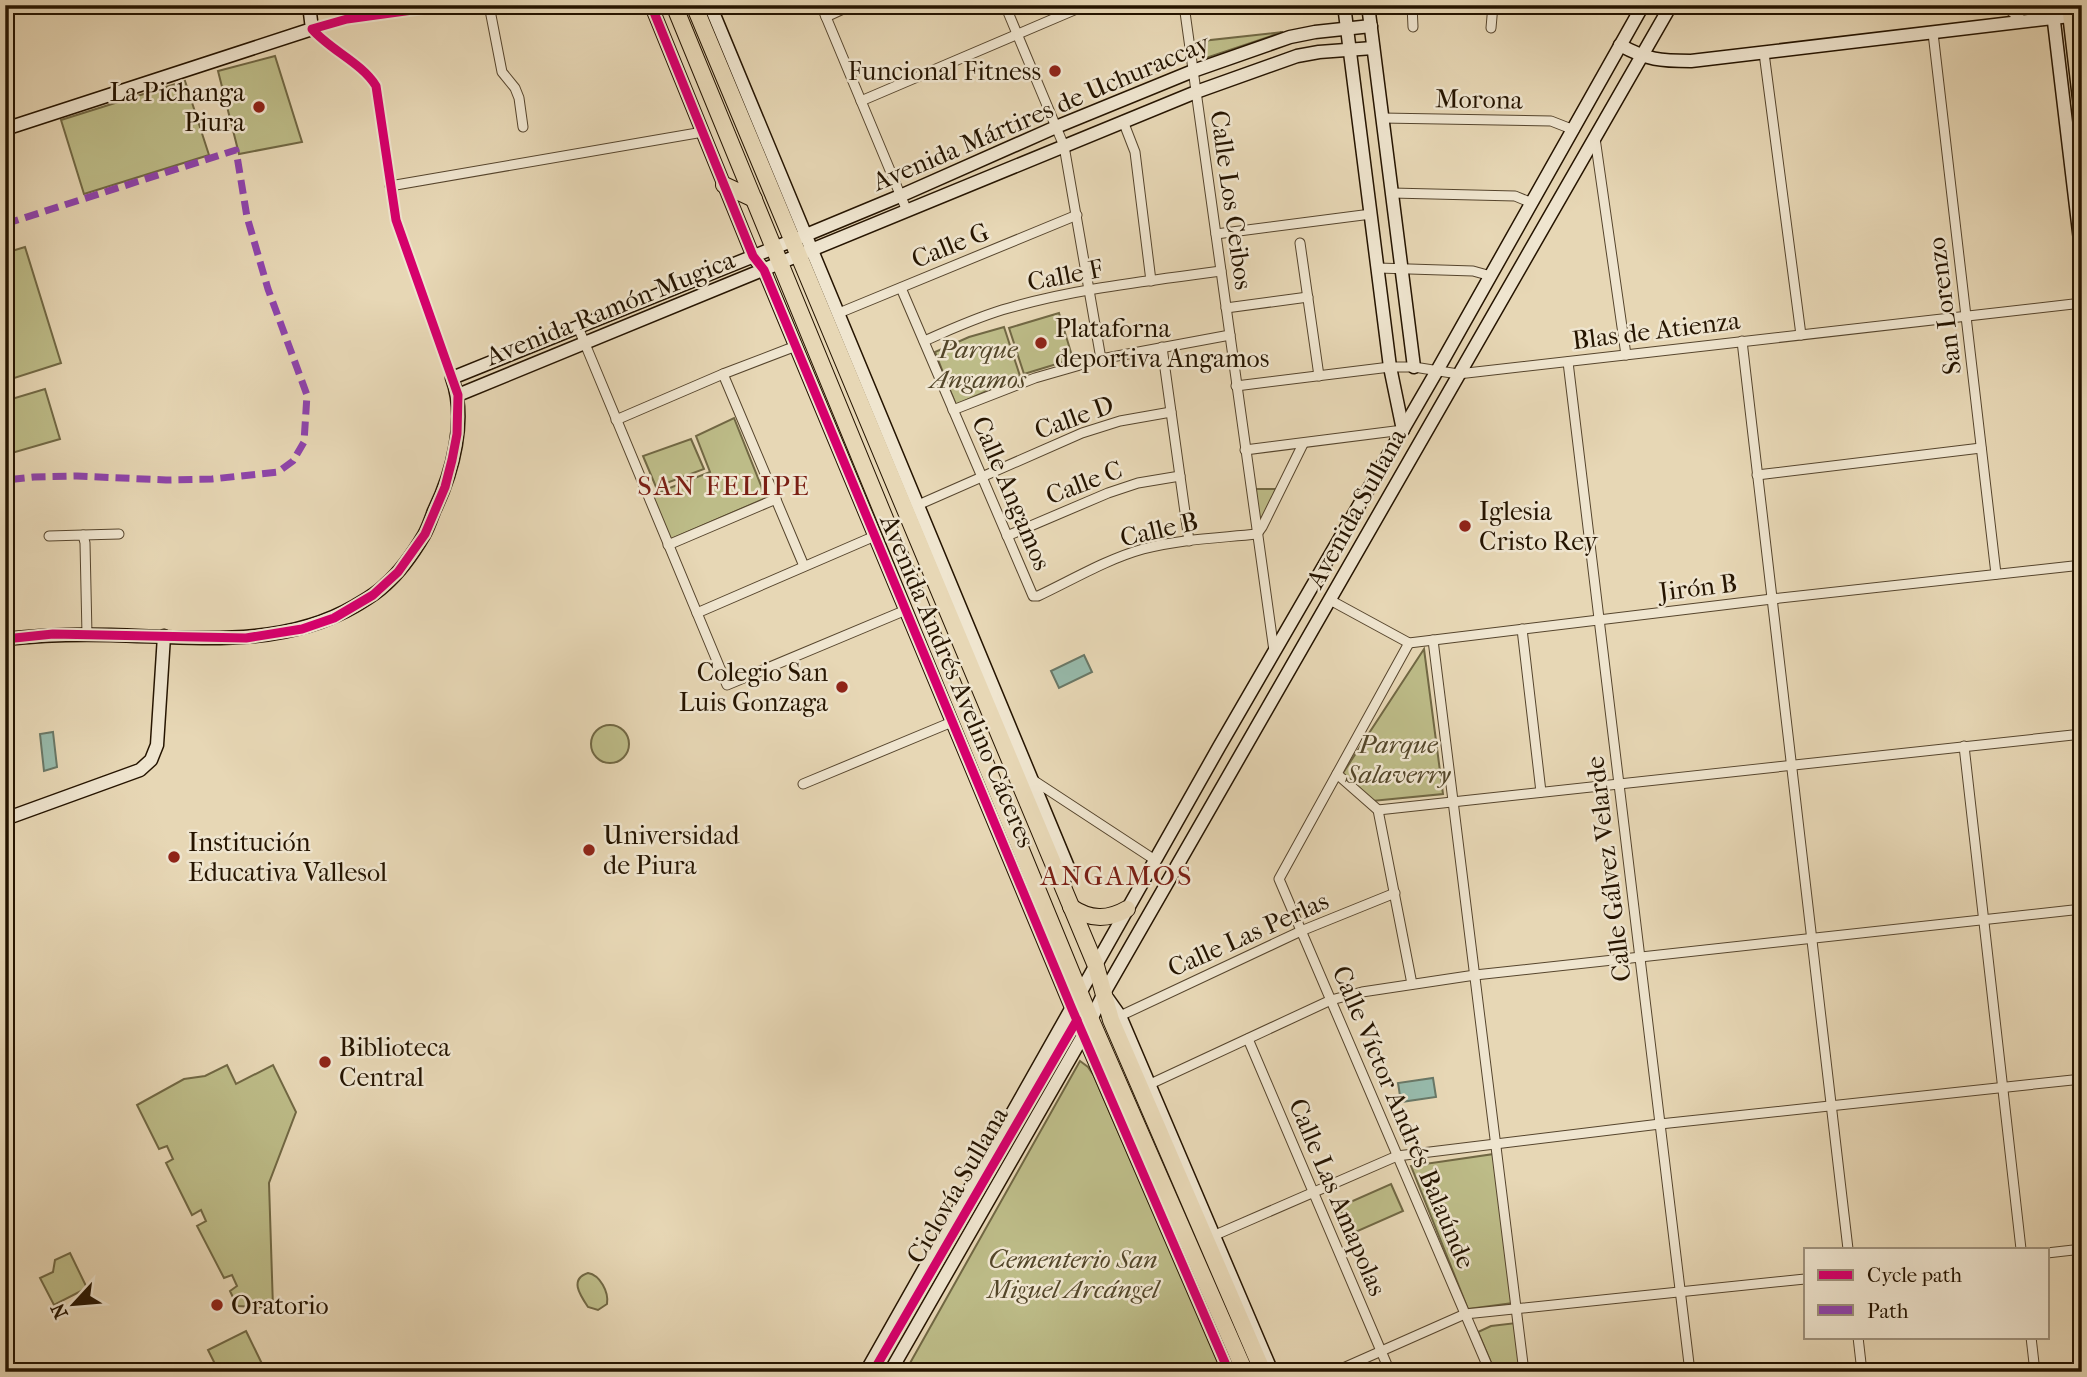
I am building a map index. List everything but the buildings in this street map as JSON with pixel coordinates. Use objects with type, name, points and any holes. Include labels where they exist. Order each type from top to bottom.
[{"type":"highway","name":"Avenida Andrés Avelino Cáceres","points":[[674,5],[1081,992],[1087,1027],[1245,1372]]},
{"type":"highway","name":"Avenida Andrés Avelino Cáceres","points":[[694,5],[806,253],[1096,966],[1111,1020],[1144,1087],[1263,1372]]},
{"type":"highway","points":[[724,185],[754,199]]},
{"type":"highway","points":[[1071,906],[1099,918],[1109,917],[1127,909]]},
{"type":"main road","points":[[2069,11],[2082,116]]},
{"type":"street","points":[[5,639],[53,634],[246,638],[302,629],[334,618],[373,596],[398,572],[425,534],[445,487],[457,434],[458,395],[396,220],[376,86],[371,77],[324,42],[312,29],[309,5]]},
{"type":"street","points":[[5,129],[347,19],[449,5]]},
{"type":"street","points":[[489,5],[502,72],[515,88],[519,98],[523,127]]},
{"type":"street","name":"Avenida Andrés Avelino Cáceres","points":[[651,5],[753,256],[764,270],[1072,1009],[1087,1027],[1229,1372]]},
{"type":"street","name":"Avenida Andrés Avelino Cáceres","points":[[710,5],[799,237]]},
{"type":"street","points":[[821,5],[907,211]]},
{"type":"street","points":[[826,16],[852,5]]},
{"type":"street","points":[[1005,5],[1064,146],[1101,359]]},
{"type":"street","points":[[861,101],[1086,5]]},
{"type":"street","name":"Calle Los Ceibos","points":[[1184,5],[1274,651]]},
{"type":"street","points":[[1245,450],[1403,430],[1390,367],[1344,5]]},
{"type":"street","points":[[1368,5],[1414,367]]},
{"type":"street","points":[[1412,5],[1413,27]]},
{"type":"street","points":[[1491,28],[1493,5]]},
{"type":"street","name":"Avenida Sullana","points":[[866,1372],[1643,5]]},
{"type":"street","name":"Avenida Sullana","points":[[890,1372],[1126,954],[1671,5]]},
{"type":"street","points":[[2004,5],[2024,22]]},
{"type":"street","points":[[1620,46],[1641,56],[1661,61],[1691,61],[2024,22],[2053,12],[2069,11]]},
{"type":"street","points":[[2053,12],[2082,257]]},
{"type":"street","name":"Avenida Mártires de Uchuraccay","points":[[774,247],[1194,71],[1290,37],[1371,26]]},
{"type":"street","name":"San Lorenzo","points":[[1933,33],[1996,574]]},
{"type":"street","name":"Avenida Mártires de Uchuraccay","points":[[780,264],[1196,92],[1297,57],[1373,47]]},
{"type":"street","points":[[1764,53],[1801,335]]},
{"type":"street","name":"Morona","points":[[1382,118],[1551,121],[1574,130]]},
{"type":"street","points":[[1123,121],[1135,152],[1151,281]]},
{"type":"street","points":[[390,186],[703,132]]},
{"type":"street","points":[[1594,137],[1626,355]]},
{"type":"street","points":[[1392,193],[1514,196],[1532,203]]},
{"type":"street","points":[[1216,234],[1371,214]]},
{"type":"street","name":"Calle G","points":[[839,313],[1077,215]]},
{"type":"street","points":[[1300,243],[1319,376]]},
{"type":"street","name":"Avenida Ramón Mugica","points":[[452,378],[774,247]]},
{"type":"street","name":"Avenida Andrés Avelino Cáceres","points":[[806,253],[839,313],[1033,780],[1068,867],[1062,886]]},
{"type":"street","name":"Avenida Ramón Mugica","points":[[458,395],[780,264]]},
{"type":"street","points":[[1378,268],[1473,271],[1491,276]]},
{"type":"street","name":"Calle F","points":[[923,341],[1009,308],[1089,290],[1221,271]]},
{"type":"street","name":"Calle Angamos","points":[[901,288],[1007,537],[1033,596],[1036,597]]},
{"type":"street","points":[[1226,308],[1308,297]]},
{"type":"street","name":"Blas de Atienza","points":[[1236,386],[1390,367],[1438,369],[1458,374],[2082,303]]},
{"type":"street","points":[[578,327],[727,685],[905,610]]},
{"type":"street","points":[[953,410],[1035,378],[1101,359],[1230,335]]},
{"type":"street","points":[[1742,341],[1848,1248]]},
{"type":"street","points":[[616,420],[796,346]]},
{"type":"street","points":[[1162,348],[1189,541]]},
{"type":"street","name":"Calle Gálvez Velarde","points":[[1567,362],[1690,1372]]},
{"type":"street","points":[[723,374],[804,566]]},
{"type":"street","name":"Calle D","points":[[918,505],[1092,430],[1120,421],[1171,412]]},
{"type":"street","points":[[1257,534],[1303,444]]},
{"type":"street","points":[[1757,475],[1982,448]]},
{"type":"street","name":"Calle C","points":[[1007,537],[1108,493],[1138,483],[1180,476]]},
{"type":"street","points":[[668,545],[776,499]]},
{"type":"street","points":[[49,536],[119,534]]},
{"type":"street","name":"Calle B","points":[[1036,597],[1144,549],[1257,534]]},
{"type":"street","points":[[83,536],[87,635]]},
{"type":"street","points":[[697,613],[875,536]]},
{"type":"street","name":"Jirón B","points":[[1409,643],[2082,565]]},
{"type":"street","points":[[1330,600],[1409,643],[1337,774],[1378,810],[1412,984]]},
{"type":"street","points":[[1522,629],[1541,792]]},
{"type":"street","points":[[5,819],[139,770],[151,760],[157,745],[164,636]]},
{"type":"street","points":[[1433,640],[1524,1372]]},
{"type":"street","points":[[1274,651],[1292,666]]},
{"type":"street","points":[[803,784],[952,722]]},
{"type":"street","points":[[1378,810],[2082,734]]},
{"type":"street","points":[[1964,746],[2021,1248]]},
{"type":"street","name":"Calle Víctor Andrés Balaúnde","points":[[1337,774],[1279,880],[1490,1372]]},
{"type":"street","points":[[1033,780],[1155,860]]},
{"type":"street","name":"Calle Las Perlas","points":[[1120,1016],[1301,931],[1395,893]]},
{"type":"street","points":[[1144,1087],[1331,1000],[1362,992],[1475,975],[2082,909]]},
{"type":"street","points":[[1107,946],[1115,954],[1126,954]]},
{"type":"street","name":"Avenida Andrés Avelino Cáceres","points":[[1104,993],[1120,1016],[1144,1087],[1272,1372]]},
{"type":"street","name":"Calle Las Amapolas","points":[[1248,1039],[1390,1372]]},
{"type":"street","points":[[1213,1236],[1397,1156],[2082,1079]]},
{"type":"street","points":[[2048,1253],[2082,1250]]},
{"type":"street","points":[[1334,1372],[1465,1314],[1804,1279]]},
{"type":"street","points":[[1858,1338],[1862,1372]]},
{"type":"street","points":[[2031,1338],[2035,1372]]},
{"type":"green space","points":[[1283,32],[1203,59],[1202,41]]},
{"type":"green space","name":"La Pichanga Piura","points":[[275,56],[302,142],[239,154],[218,71]]},
{"type":"green space","points":[[185,81],[209,155],[84,194],[61,120]]},
{"type":"green space","points":[[25,247],[61,363],[5,381],[5,253]]},
{"type":"green space","name":"Plataforna deportiva Angamos","points":[[1059,313],[1073,359],[1024,374],[1009,328]]},
{"type":"green space","name":"Parque Angamos","points":[[1004,327],[1020,376],[956,405],[935,352],[969,337]]},
{"type":"green space","points":[[45,389],[60,439],[5,455],[5,401]]},
{"type":"green space","points":[[734,418],[766,498],[667,541],[647,497],[710,472],[696,436]]},
{"type":"green space","points":[[691,439],[704,469],[656,487],[643,456]]},
{"type":"green space","points":[[1250,489],[1276,489],[1257,534]]},
{"type":"green space","name":"Parque Salaverry","points":[[1424,649],[1443,794],[1372,801],[1341,776]]},
{"type":"green space","points":[[610,725],[624,730],[629,744],[624,758],[610,763],[596,758],[591,744],[596,730]]},
{"type":"green space","name":"Cementerio San Miguel Arcángel","points":[[1080,1061],[1094,1076],[1223,1372],[905,1372]]},
{"type":"green space","points":[[227,1065],[236,1084],[273,1065],[296,1112],[269,1183],[273,1308],[237,1306],[230,1291],[237,1286],[232,1275],[224,1278],[197,1226],[206,1221],[201,1210],[192,1215],[166,1163],[173,1159],[167,1146],[159,1149],[137,1105],[184,1079],[205,1076]]},
{"type":"green space","points":[[1494,1154],[1513,1303],[1468,1309],[1411,1166]]},
{"type":"green space","points":[[1391,1184],[1403,1211],[1351,1234],[1339,1207]]},
{"type":"green space","points":[[70,1253],[87,1288],[54,1305],[40,1278],[53,1272],[55,1260]]},
{"type":"green space","points":[[588,1273],[600,1281],[607,1294],[607,1304],[598,1310],[588,1307],[578,1288],[579,1279]]},
{"type":"green space","points":[[1516,1323],[1523,1372],[1495,1372],[1478,1332],[1491,1326]]},
{"type":"green space","points":[[246,1331],[266,1372],[219,1372],[208,1350]]},
{"type":"shaded area","points":[[1084,655],[1092,672],[1059,688],[1051,671]]},
{"type":"shaded area","points":[[53,732],[57,767],[44,771],[40,734]]},
{"type":"shaded area","points":[[1433,1078],[1436,1097],[1401,1102],[1398,1083]]},
{"type":"marked path","points":[[5,224],[236,150],[247,217],[268,289],[307,395],[304,442],[293,461],[278,472],[212,479],[77,476],[5,480]]},
{"type":"cycle path","points":[[5,639],[53,634],[246,638],[302,629],[334,618],[373,595],[398,572],[425,534],[445,487],[452,460],[457,434],[458,395],[396,220],[376,86],[363,70],[312,29],[347,19],[449,5]]},
{"type":"cycle path","points":[[651,5],[753,256],[764,270],[1072,1009],[1229,1372]]},
{"type":"cycle path","name":"Ciclovía Sullana","points":[[873,1372],[1077,1020]]},
{"type":"place","name":"Funcional Fitness","points":[[1055,71]]},
{"type":"place","name":"La Pichanga Piura","points":[[259,107]]},
{"type":"place","name":"Plataforna deportiva Angamos","points":[[1041,343]]},
{"type":"place","name":"Iglesia Cristo Rey","points":[[1465,526]]},
{"type":"place","name":"Colegio San Luis Gonzaga","points":[[842,687]]},
{"type":"place","name":"Universidad de Piura","points":[[589,850]]},
{"type":"place","name":"Institución Educativa Vallesol","points":[[174,857]]},
{"type":"place","name":"Biblioteca Central","points":[[325,1062]]},
{"type":"place","name":"Oratorio","points":[[217,1305]]},
{"type":"district","name":"SAN FELIPE","points":[[724,485]]},
{"type":"district","name":"ANGAMOS","points":[[1117,875]]}]
